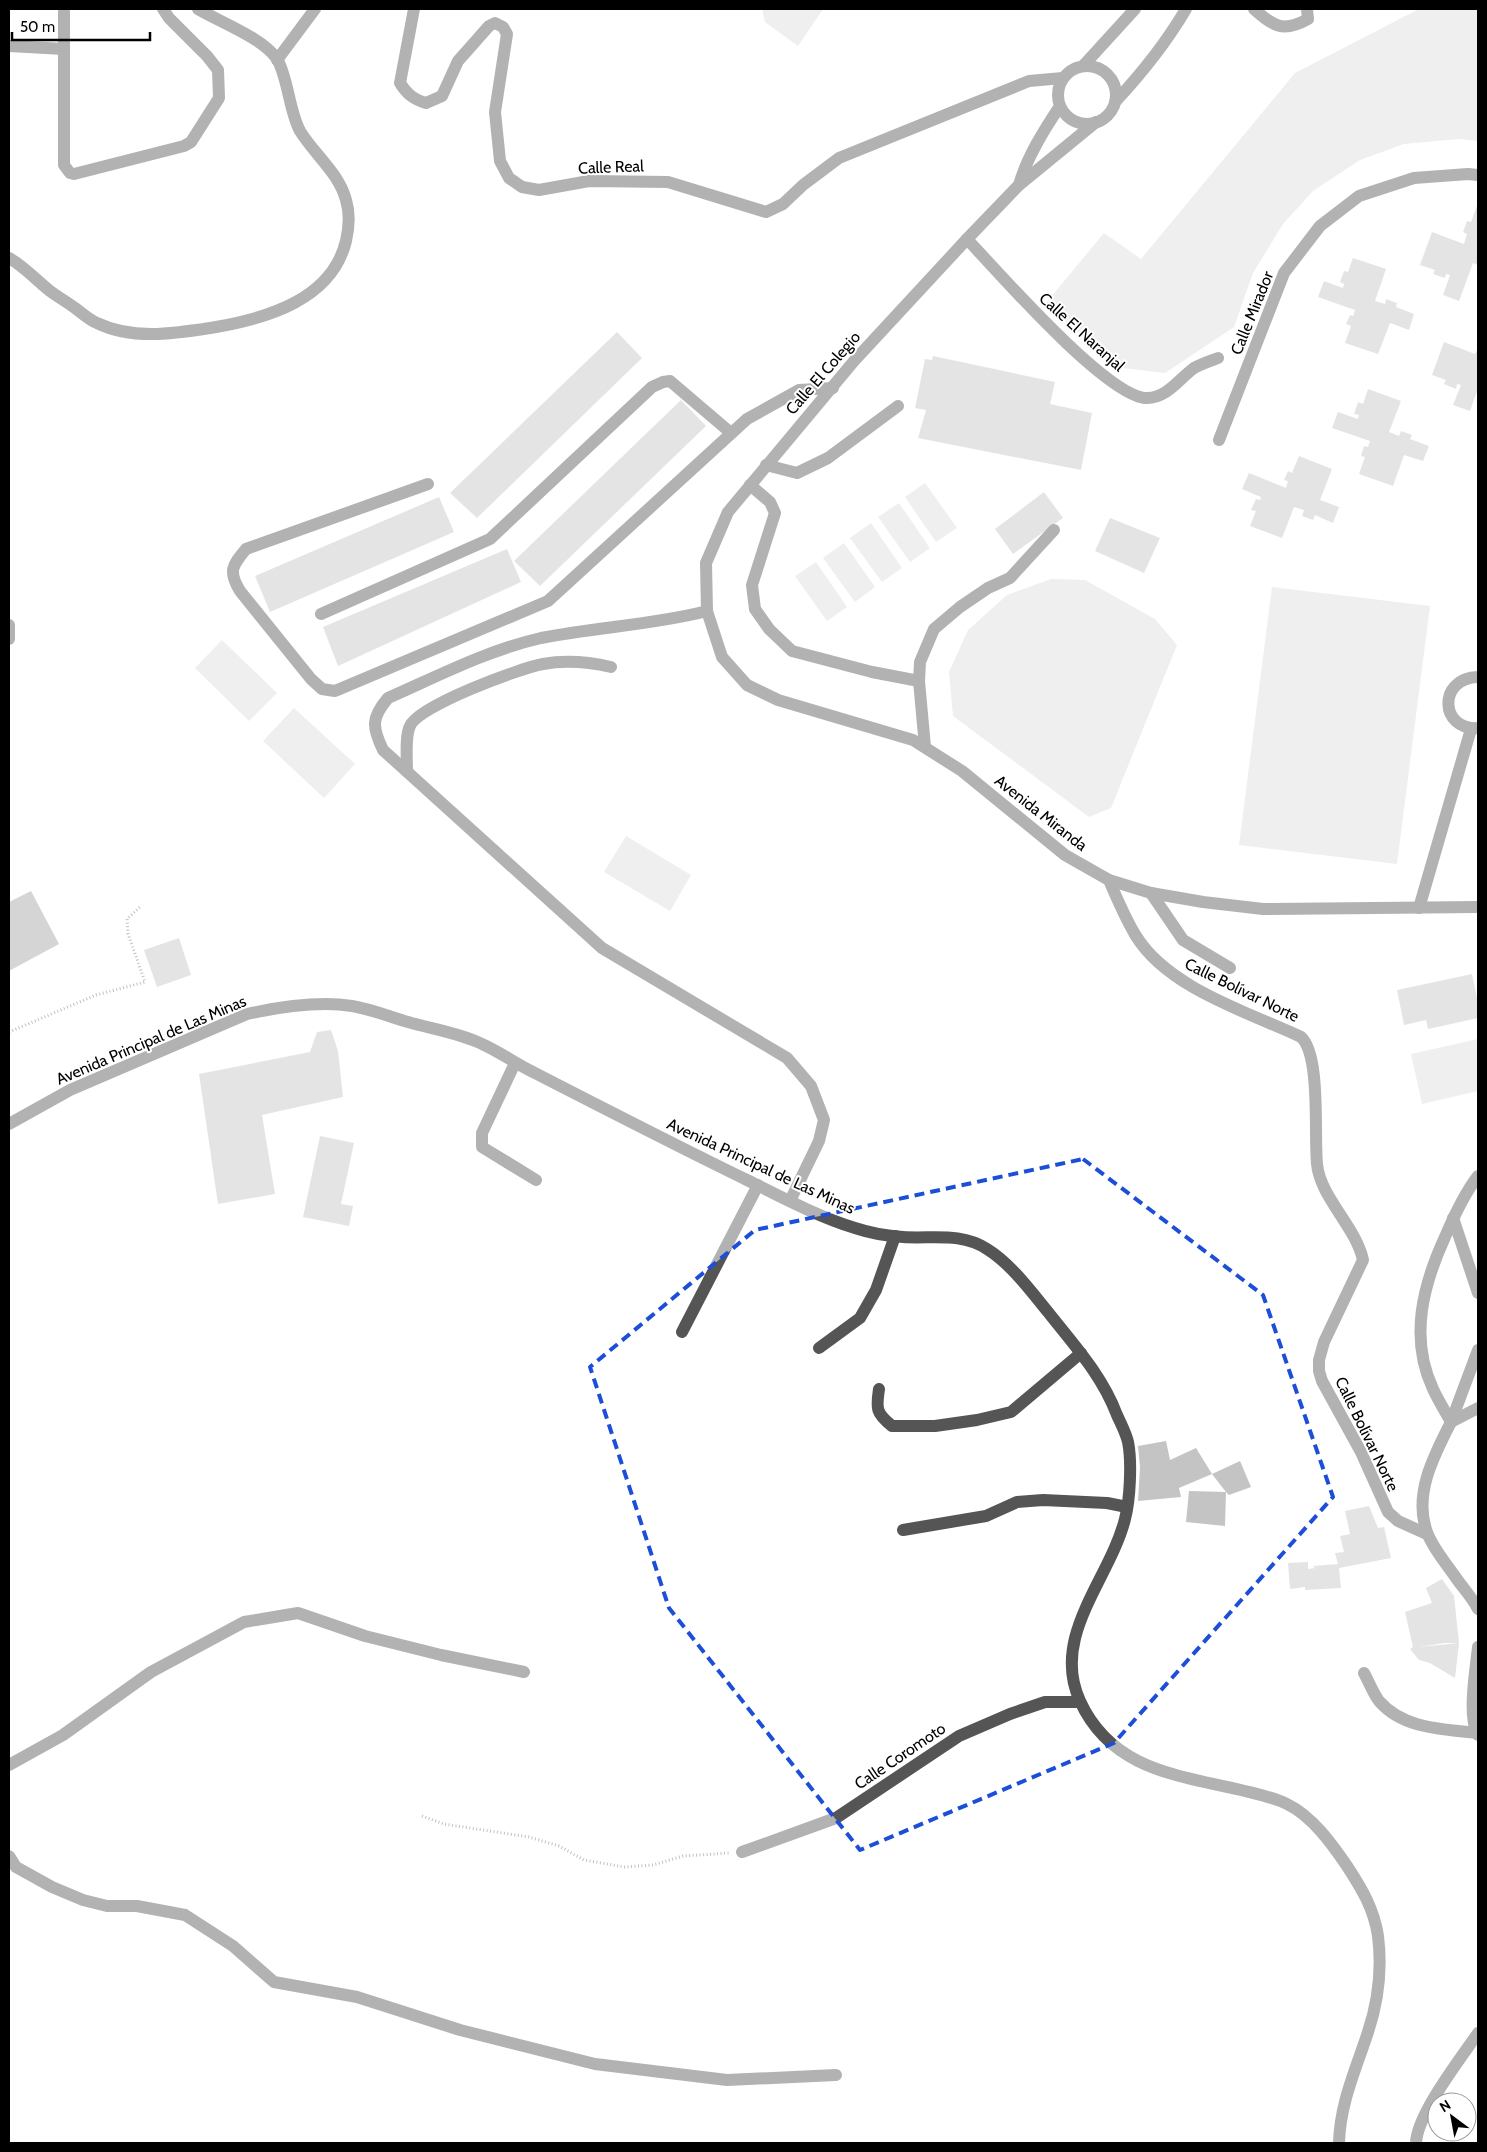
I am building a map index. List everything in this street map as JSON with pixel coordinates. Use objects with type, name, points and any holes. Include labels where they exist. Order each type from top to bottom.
[{"type":"street","points":[[64,9],[64,165],[70,173],[74,174],[184,146],[191,142],[219,98],[218,70],[207,56],[169,18],[163,9]]},
{"type":"street","points":[[9,258],[22,266],[51,292],[96,323],[139,334],[197,330],[251,320],[279,310],[308,296],[336,268],[345,245],[349,216],[346,199],[335,178],[300,131],[277,60],[258,42],[198,9]]},
{"type":"street","points":[[277,60],[315,9]]},
{"type":"street","name":"Calle Real","points":[[414,9],[400,83],[415,100],[426,103],[442,96],[458,61],[489,26],[495,23],[503,27],[507,34],[495,112],[500,161],[509,178],[522,187],[539,190],[589,181],[668,182],[766,212],[783,204],[803,185],[839,158],[1029,82],[1063,78]]},
{"type":"street","points":[[1083,66],[1135,9]]},
{"type":"street","name":"Calle El Colegio","points":[[707,611],[706,563],[728,512],[854,361],[967,239],[1020,185],[1108,114],[1115,102],[1169,38],[1186,9]]},
{"type":"street","points":[[1254,9],[1276,26],[1295,26],[1308,19],[1307,9]]},
{"type":"street","points":[[9,46],[64,49]]},
{"type":"street","points":[[1063,78],[1072,70],[1083,66],[1097,67],[1108,75],[1115,87],[1115,102]]},
{"type":"street","name":"Calle El Colegio","points":[[1020,185],[1023,174],[1046,128],[1060,106],[1058,92],[1063,78]]},
{"type":"street","points":[[1060,106],[1075,121],[1082,123],[1096,122]]},
{"type":"street","name":"Calle Mirador","points":[[1219,440],[1284,273],[1320,226],[1359,196],[1414,178],[1478,175]]},
{"type":"street","name":"Calle El Naranjal","points":[[967,239],[1035,312],[1103,376],[1126,392],[1146,398],[1162,395],[1195,368],[1218,358]]},
{"type":"street","points":[[321,614],[490,539],[652,387],[663,382],[670,381],[732,433]]},
{"type":"street","points":[[428,484],[246,548],[235,563],[232,578],[240,592],[310,679],[322,689],[335,691],[548,601],[748,419],[799,390],[833,388]]},
{"type":"street","points":[[766,465],[797,473],[828,458],[898,406]]},
{"type":"street","points":[[750,485],[770,502],[775,513],[752,585],[755,609],[769,629],[792,651],[919,682]]},
{"type":"street","points":[[925,747],[919,682],[920,662],[934,630],[960,607],[988,588],[1010,578],[1054,530]]},
{"type":"street","points":[[707,611],[682,617],[541,638],[492,652],[388,698],[378,711],[375,732],[383,750],[602,948],[787,1058],[811,1086],[824,1120],[819,1140],[790,1201]]},
{"type":"street","name":"Avenida Miranda","points":[[707,611],[722,657],[747,685],[778,700],[913,740],[962,771],[1065,855],[1110,880],[1151,893],[1203,902],[1264,909],[1478,907]]},
{"type":"street","points":[[9,625],[9,639]]},
{"type":"street","points":[[406,771],[409,726],[415,718],[451,697],[542,664],[586,662],[611,667]]},
{"type":"street","points":[[1419,908],[1474,729],[1461,726],[1453,719],[1449,710],[1448,700],[1451,690],[1458,682],[1467,678],[1478,677]]},
{"type":"street","name":"Calle Bolívar Norte","points":[[1110,880],[1136,936],[1169,972],[1230,1005],[1301,1037],[1308,1046],[1314,1070],[1318,1170],[1363,1260],[1324,1342],[1319,1360],[1320,1375],[1361,1452],[1388,1512],[1398,1521],[1427,1534]]},
{"type":"street","points":[[1151,893],[1183,940],[1230,968]]},
{"type":"street","name":"Avenida Principal de Las Minas","points":[[9,1124],[39,1106],[105,1074],[247,1014],[274,1008],[352,1006],[480,1042],[516,1063],[790,1201],[854,1228],[895,1236],[944,1236],[968,1239],[987,1249],[1006,1264],[1030,1290],[1082,1353],[1104,1386],[1128,1444],[1129,1479],[1126,1516],[1118,1542],[1077,1628],[1072,1648],[1074,1684],[1080,1702],[1092,1722],[1108,1741],[1133,1760],[1163,1773],[1266,1796],[1291,1805],[1333,1845],[1369,1901],[1378,1935],[1380,1969],[1370,2027],[1345,2097],[1339,2143]]},
{"type":"street","points":[[516,1063],[482,1132],[482,1147],[536,1180]]},
{"type":"street","points":[[1452,1422],[1429,1380],[1422,1347],[1420,1320],[1429,1275],[1453,1218],[1477,1179]]},
{"type":"street","points":[[682,1332],[758,1185]]},
{"type":"street","points":[[1453,1218],[1478,1293]]},
{"type":"street","points":[[819,1348],[860,1318],[876,1290],[895,1236]]},
{"type":"street","points":[[1478,1350],[1452,1422],[1440,1444],[1426,1482],[1422,1512],[1427,1534],[1478,1610]]},
{"type":"street","points":[[879,1389],[877,1407],[880,1416],[892,1426],[935,1426],[976,1420],[1011,1412],[1082,1353]]},
{"type":"street","points":[[1452,1422],[1478,1408]]},
{"type":"street","points":[[903,1530],[986,1516],[1017,1502],[1043,1500],[1107,1503],[1127,1506]]},
{"type":"street","points":[[9,1765],[63,1735],[151,1672],[244,1622],[298,1614],[365,1636],[524,1672]]},
{"type":"street","points":[[1364,1673],[1379,1700],[1403,1718],[1429,1727],[1477,1734],[1474,1697],[1478,1647]]},
{"type":"street","name":"Calle Coromoto","points":[[742,1852],[836,1818],[968,1732],[1010,1714],[1045,1702],[1080,1702]]},
{"type":"street","points":[[9,1856],[16,1867],[52,1887],[84,1900],[107,1906],[137,1906],[185,1915],[233,1946],[274,1982],[358,1997],[460,2030],[595,2064],[728,2080],[836,2074]]},
{"type":"street","points":[[1416,2143],[1419,2126],[1428,2109],[1478,2033]]},
{"type":"path","points":[[9,1032],[96,995],[145,982],[128,934],[126,919],[141,906]]},
{"type":"path","points":[[422,1816],[444,1824],[529,1837],[559,1846],[584,1860],[624,1867],[653,1865],[683,1856],[742,1852]]},
{"type":"highlighted area","points":[[1083,1159],[1263,1295],[1333,1497],[1114,1743],[860,1850],[669,1608],[590,1367],[755,1230]]},
{"type":"shaded area","points":[[762,9],[823,9],[798,46],[765,22]]},
{"type":"shaded area","points":[[1419,9],[1478,9],[1478,141],[1459,139],[1404,144],[1360,160],[1313,191],[1283,224],[1253,273],[1234,327],[1165,373],[1115,367],[1046,303],[1104,233],[1141,259],[1295,73]]},
{"type":"shaded area","points":[[925,483],[957,528],[936,542],[905,497]]},
{"type":"shaded area","points":[[899,503],[930,548],[910,562],[878,517]]},
{"type":"shaded area","points":[[871,523],[902,568],[882,582],[850,538]]},
{"type":"shaded area","points":[[844,543],[875,587],[855,602],[823,558]]},
{"type":"shaded area","points":[[816,562],[847,607],[827,621],[795,576]]},
{"type":"shaded area","points":[[1051,579],[1085,580],[1155,619],[1177,645],[1111,808],[1089,817],[953,716],[949,672],[968,630],[1007,595]]},
{"type":"shaded area","points":[[1272,587],[1430,606],[1397,864],[1239,845]]},
{"type":"shaded area","points":[[222,640],[277,693],[249,721],[195,668]]},
{"type":"shaded area","points":[[294,708],[355,764],[324,798],[263,741]]},
{"type":"shaded area","points":[[626,836],[691,875],[670,911],[604,872]]},
{"type":"shaded area","points":[[31,891],[59,944],[9,971],[9,902]]},
{"type":"shaded area","points":[[1478,1039],[1478,1091],[1422,1104],[1411,1054]]},
{"type":"building","points":[[1478,203],[1478,265],[1473,263],[1459,301],[1443,295],[1450,275],[1446,274],[1445,278],[1433,274],[1435,270],[1420,265],[1432,232],[1464,244],[1467,234],[1463,232],[1467,221],[1471,222]]},
{"type":"building","points":[[1353,258],[1386,269],[1375,301],[1385,304],[1386,299],[1397,303],[1396,307],[1414,314],[1409,330],[1390,323],[1378,354],[1345,343],[1351,326],[1346,324],[1350,315],[1353,316],[1355,310],[1318,297],[1324,281],[1343,288],[1344,284],[1340,282],[1344,271],[1348,272]]},
{"type":"building","points":[[617,332],[642,358],[477,518],[450,493]]},
{"type":"building","points":[[1444,342],[1475,354],[1478,348],[1478,388],[1470,411],[1453,405],[1461,385],[1457,384],[1456,389],[1444,384],[1446,380],[1432,375]]},
{"type":"building","points":[[933,356],[1055,382],[1050,404],[1092,413],[1081,470],[918,438],[926,410],[915,408],[925,359],[932,360]]},
{"type":"building","points":[[1368,389],[1401,401],[1389,432],[1399,436],[1401,431],[1412,435],[1410,439],[1429,446],[1423,461],[1404,455],[1393,486],[1359,474],[1365,457],[1361,456],[1364,446],[1368,447],[1370,441],[1332,428],[1338,412],[1358,419],[1359,415],[1354,414],[1358,402],[1363,404]]},
{"type":"building","points":[[681,400],[706,426],[540,586],[514,561]]},
{"type":"building","points":[[1299,456],[1332,469],[1320,500],[1339,507],[1333,523],[1315,515],[1313,520],[1302,516],[1304,510],[1294,507],[1282,538],[1250,526],[1256,511],[1251,510],[1256,499],[1260,500],[1261,497],[1242,489],[1249,473],[1286,488],[1288,481],[1284,480],[1288,471],[1292,473]]},
{"type":"building","points":[[1044,492],[1063,518],[1013,554],[995,529]]},
{"type":"building","points":[[439,497],[454,532],[270,612],[255,576]]},
{"type":"building","points":[[1110,518],[1160,538],[1144,573],[1095,551]]},
{"type":"building","points":[[507,549],[521,582],[338,666],[323,627]]},
{"type":"building","points":[[179,938],[191,975],[157,987],[144,950]]},
{"type":"building","points":[[1472,974],[1478,1003],[1478,1018],[1428,1029],[1426,1020],[1404,1025],[1397,990]]},
{"type":"building","points":[[331,1030],[338,1051],[343,1097],[262,1115],[275,1194],[218,1204],[199,1074],[310,1052],[317,1032]]},
{"type":"building","points":[[320,1136],[354,1143],[341,1204],[353,1206],[349,1226],[303,1217]]},
{"type":"building","points":[[1166,1441],[1170,1460],[1196,1448],[1212,1474],[1179,1488],[1181,1497],[1138,1501],[1140,1467],[1138,1446]]},
{"type":"building","points":[[1240,1461],[1251,1487],[1229,1495],[1212,1474]]},
{"type":"building","points":[[1189,1491],[1226,1492],[1225,1526],[1186,1522]]},
{"type":"building","points":[[1369,1506],[1378,1528],[1384,1527],[1391,1558],[1339,1568],[1341,1588],[1305,1590],[1305,1587],[1290,1589],[1288,1563],[1308,1562],[1308,1569],[1315,1568],[1313,1566],[1338,1564],[1335,1553],[1344,1552],[1340,1536],[1350,1534],[1345,1511]]},
{"type":"building","points":[[1442,1579],[1454,1596],[1459,1643],[1455,1678],[1430,1663],[1419,1660],[1410,1649],[1413,1647],[1405,1612],[1432,1603],[1426,1588]],"holes":[[[1444,1643],[1459,1643],[1419,1647]]]}]
